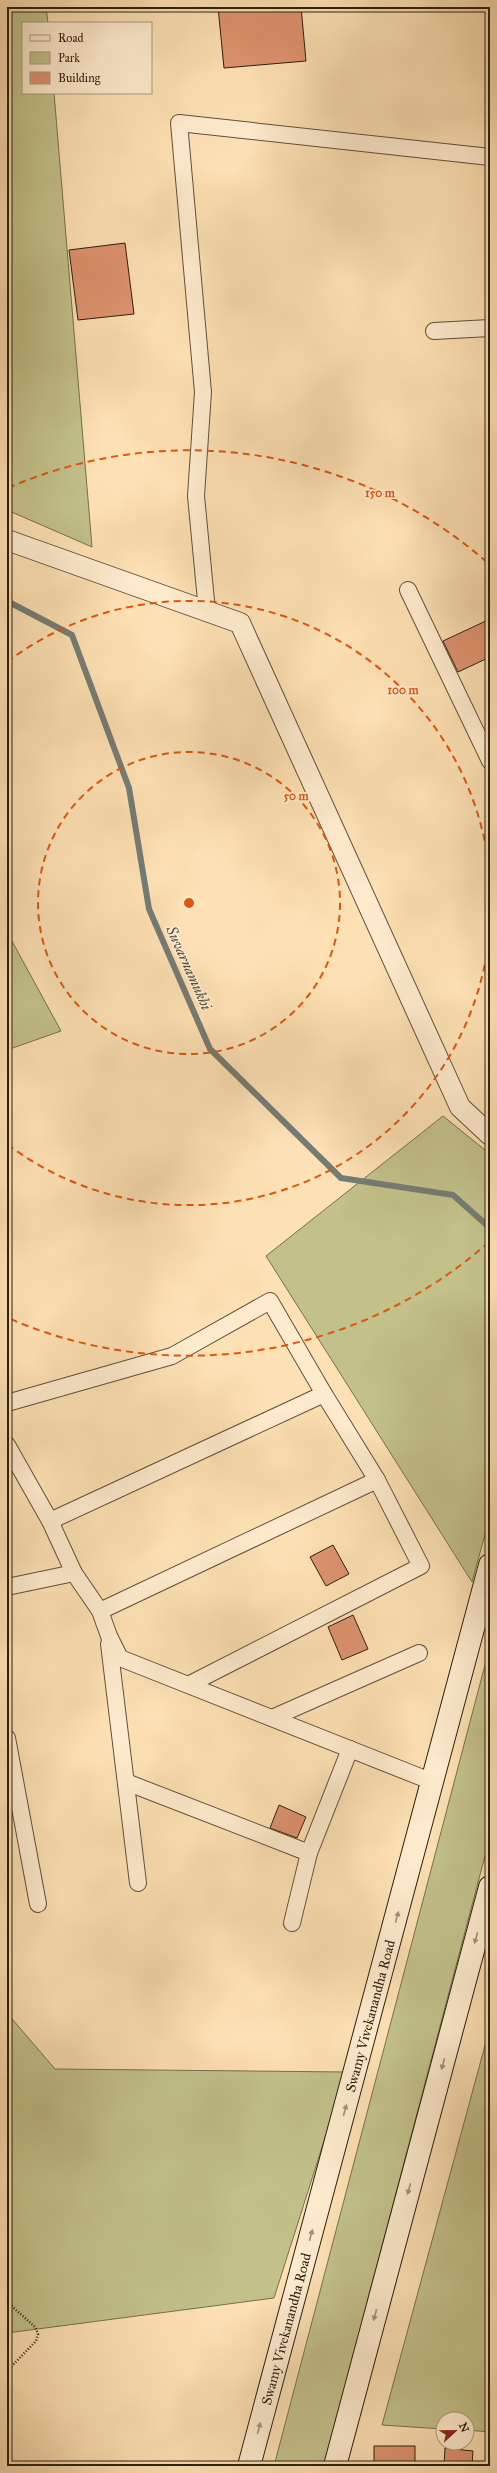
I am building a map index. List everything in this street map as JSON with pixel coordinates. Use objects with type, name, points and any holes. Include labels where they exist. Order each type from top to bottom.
[{"type":"main road","name":"Swamy Vivekanandha Road","points":[[249,2466],[490,1565]]},
{"type":"main road","points":[[335,2466],[490,1887]]},
{"type":"street","points":[[207,611],[196,496],[203,392],[179,123],[490,157]]},
{"type":"street","points":[[434,331],[490,328]]},
{"type":"street","points":[[7,540],[240,623],[460,1107],[490,1135]]},
{"type":"street","points":[[408,590],[490,762]]},
{"type":"street","points":[[7,1403],[172,1356],[270,1301],[324,1394],[377,1480],[421,1566],[190,1684]]},
{"type":"street","points":[[50,1521],[324,1394]]},
{"type":"street","points":[[7,1445],[50,1521],[74,1573],[100,1611],[109,1636],[120,1658],[190,1684],[433,1782]]},
{"type":"street","points":[[100,1611],[377,1480]]},
{"type":"street","points":[[7,1587],[74,1573]]},
{"type":"street","points":[[109,1636],[138,1883]]},
{"type":"street","points":[[272,1718],[419,1653]]},
{"type":"street","points":[[7,1738],[38,1904]]},
{"type":"street","points":[[292,1923],[309,1853],[350,1749]]},
{"type":"street","points":[[126,1782],[309,1853]]},
{"type":"path","points":[[7,2302],[35,2327],[38,2334],[36,2341],[7,2371]]},
{"type":"green space","points":[[7,7],[46,7],[48,22],[22,22],[22,94],[54,94],[92,547],[7,510]]},
{"type":"green space","points":[[7,932],[61,1031],[7,1050]]},
{"type":"green space","points":[[443,1116],[490,1154],[490,1516],[472,1582],[266,1256]]},
{"type":"green space","points":[[490,1646],[490,1837],[324,2466],[274,2466]]},
{"type":"green space","points":[[7,2013],[55,2069],[346,2072],[274,2298],[7,2333]]},
{"type":"green space","points":[[490,2027],[490,2432],[475,2431],[475,2411],[435,2411],[435,2428],[382,2425]]},
{"type":"building","points":[[218,7],[301,7],[306,61],[224,68]]},
{"type":"building","points":[[125,243],[134,314],[78,320],[69,250]]},
{"type":"building","points":[[490,619],[490,657],[458,672],[443,641]]},
{"type":"building","points":[[333,1545],[349,1574],[326,1586],[310,1557]]},
{"type":"building","points":[[353,1615],[368,1649],[342,1660],[328,1627]]},
{"type":"building","points":[[279,1805],[306,1817],[297,1838],[270,1828]]},
{"type":"building","points":[[374,2446],[415,2446],[415,2466],[374,2466]]},
{"type":"building","points":[[445,2451],[473,2451],[472,2466],[444,2466]]},
{"type":"waterway","name":"Suvarnamukhi","points":[[7,601],[72,635],[129,788],[149,909],[210,1049],[341,1178],[453,1195],[490,1228]]}]
